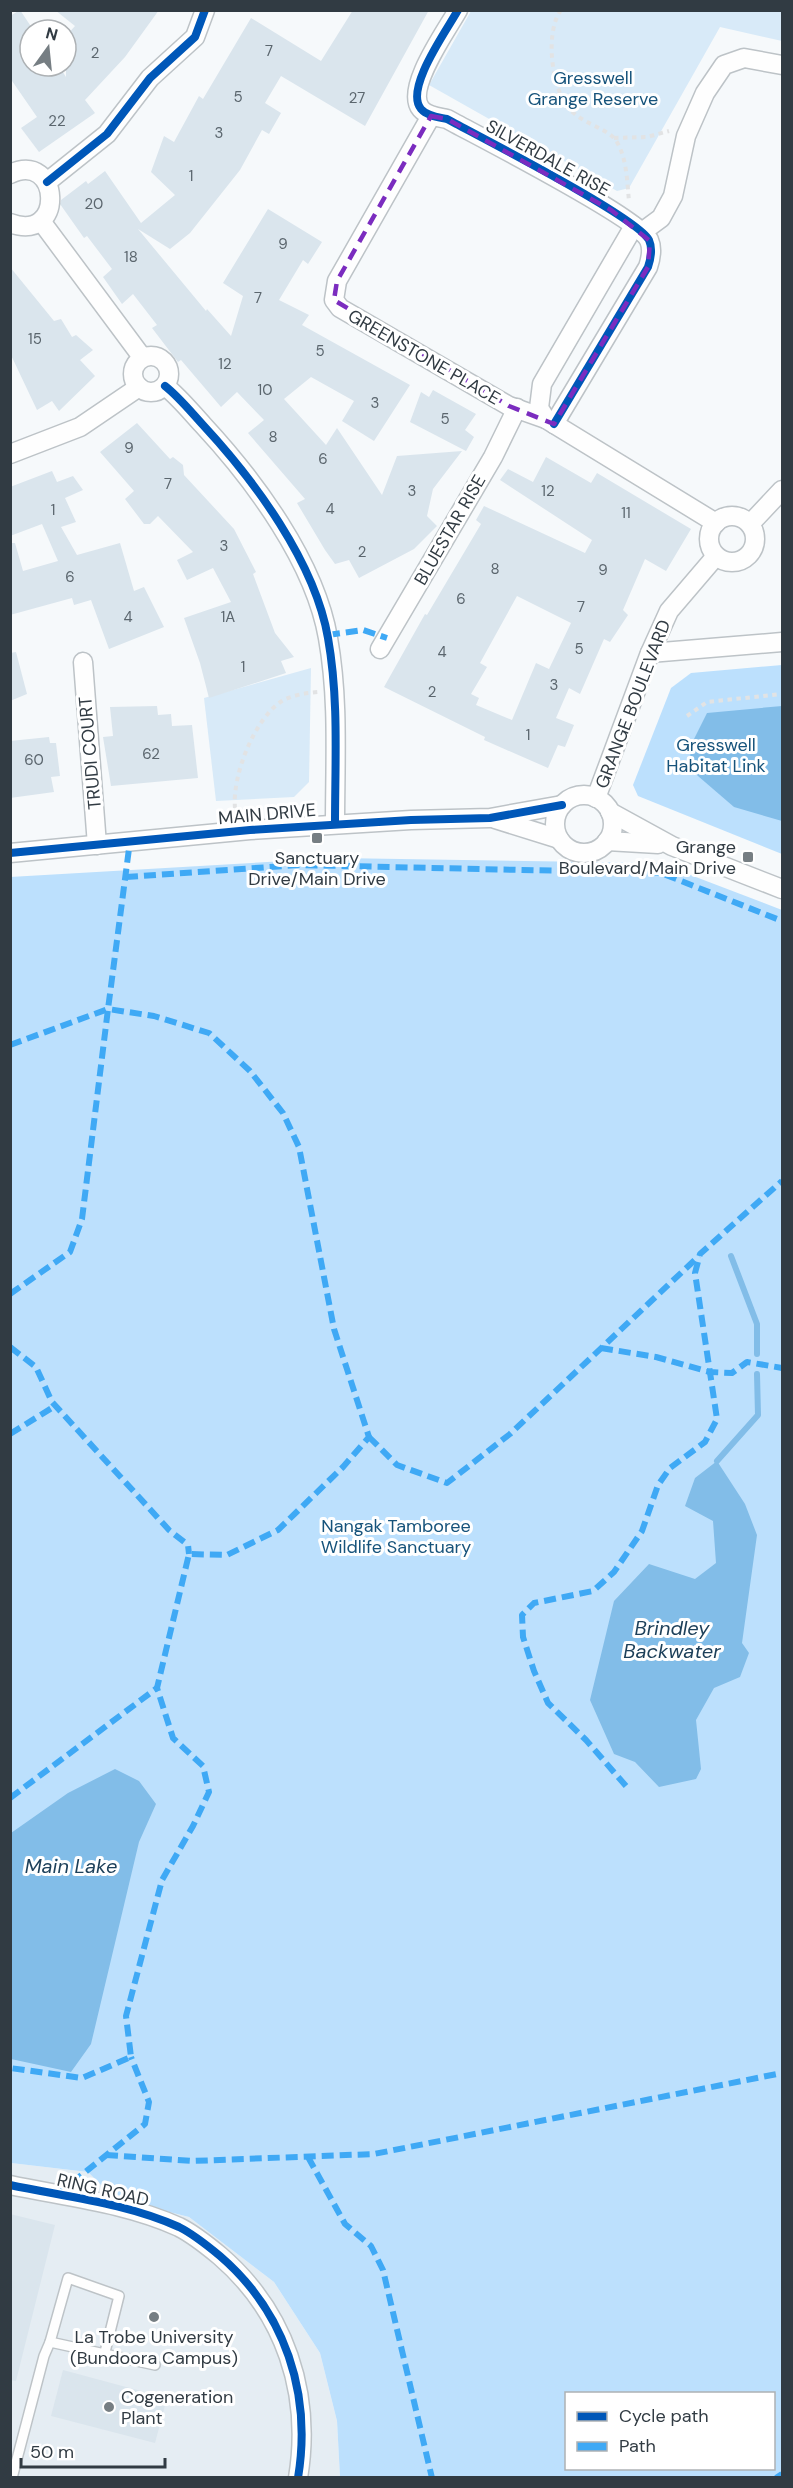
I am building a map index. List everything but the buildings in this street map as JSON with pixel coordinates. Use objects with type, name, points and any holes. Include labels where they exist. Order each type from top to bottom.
[{"type":"street","points":[[46,182],[106,134],[150,78],[195,37],[205,10]]},
{"type":"street","points":[[431,116],[422,111],[417,103],[418,81],[458,10]]},
{"type":"street","points":[[716,523],[550,422],[540,408],[542,384],[632,225],[661,218],[673,196],[686,136],[705,93],[724,65],[744,58],[783,64]]},
{"type":"street","name":"SILVERDALE RISE","points":[[431,116],[447,119],[632,225]]},
{"type":"street","name":"GREENSTONE PLACE","points":[[431,116],[336,281],[334,300],[340,308],[517,408],[550,422]]},
{"type":"street","points":[[10,174],[27,170],[36,173],[46,182],[52,200],[50,210],[41,221],[32,225],[10,223]]},
{"type":"street","points":[[41,221],[142,357]]},
{"type":"street","points":[[550,422],[648,267],[651,247],[632,225]]},
{"type":"street","points":[[139,387],[152,392],[165,386],[169,375],[166,363],[156,356],[142,357]]},
{"type":"street","points":[[139,387],[134,370],[142,357]]},
{"type":"street","points":[[165,386],[235,460],[282,525],[316,600],[328,635],[336,691],[335,824]]},
{"type":"street","points":[[10,454],[80,427],[139,387]]},
{"type":"street","name":"BLUESTAR RISE","points":[[380,649],[493,457],[517,408]]},
{"type":"street","points":[[750,524],[783,490]]},
{"type":"street","points":[[730,516],[738,517],[750,524],[755,539],[749,555],[735,562],[727,562],[716,556],[709,542],[709,534],[716,523],[730,516]]},
{"type":"street","name":"GRANGE BOULEVARD","points":[[597,798],[650,653],[669,611],[716,556]]},
{"type":"street","points":[[650,653],[783,642]]},
{"type":"street","name":"TRUDI COURT","points":[[82,662],[98,844]]},
{"type":"street","points":[[610,812],[613,827],[607,841],[592,852],[583,853],[565,846],[559,839],[555,822],[562,805],[578,795],[597,798],[610,812],[672,846],[783,890]]},
{"type":"street","name":"MAIN DRIVE","points":[[10,854],[98,844],[335,824],[490,818],[562,805]]},
{"type":"street","name":"MAIN DRIVE","points":[[490,818],[559,839]]},
{"type":"street","points":[[607,841],[672,846]]},
{"type":"street","name":"RING ROAD","points":[[10,2185],[148,2214],[181,2228],[233,2267],[255,2291],[276,2324],[298,2380],[303,2443],[298,2478]]},
{"type":"lane","points":[[12,2478],[44,2356],[68,2278],[120,2296],[105,2352]]},
{"type":"lane","points":[[50,2342],[105,2352],[155,2366]]},
{"type":"path","points":[[561,10],[553,20],[551,56],[556,81],[567,107],[590,125],[614,138],[669,132]]},
{"type":"path","points":[[614,138],[624,160],[632,225]]},
{"type":"path","points":[[234,808],[233,793],[240,766],[250,742],[270,712],[282,701],[292,696],[336,691]]},
{"type":"path","points":[[687,716],[707,702],[783,694]]},
{"type":"highlighted area","points":[[431,116],[447,119],[611,210],[650,241],[648,267],[554,424],[509,406],[334,300],[337,281]]},
{"type":"shaded area","name":"La Trobe University (Bundoora Campus)","points":[[11,2163],[88,2172],[114,2198],[189,2217],[274,2282],[320,2353],[337,2421],[340,2477],[11,2478]]},
{"type":"green space","name":"Gresswell Grange Reserve","points":[[471,11],[782,11],[782,41],[720,27],[629,188],[617,191],[429,85]]},
{"type":"green space","name":"Gresswell Habitat Link","points":[[782,665],[782,854],[638,796],[633,785],[671,688],[691,673]]},
{"type":"green space","points":[[311,668],[309,782],[294,797],[216,801],[204,698]]},
{"type":"green space","name":"Nangak Tamboree Wildlife Sanctuary","points":[[338,858],[659,863],[782,910],[782,2477],[340,2477],[337,2421],[320,2353],[274,2282],[189,2217],[114,2198],[88,2172],[11,2163],[10,877]]},
{"type":"water","points":[[782,706],[782,821],[734,807],[691,770],[690,747],[707,713]]},
{"type":"water","name":"Brindley Backwater","points":[[717,1461],[745,1504],[757,1535],[742,1643],[749,1653],[740,1677],[714,1688],[696,1720],[701,1769],[696,1779],[659,1787],[635,1762],[614,1754],[590,1700],[614,1601],[649,1564],[695,1579],[716,1563],[713,1521],[685,1506],[695,1478]]},
{"type":"water","name":"Main Lake","points":[[115,1769],[139,1781],[156,1804],[139,1842],[91,2044],[71,2072],[11,2059],[11,1833],[68,1793]]},
{"type":"waterway","points":[[731,1256],[757,1324],[757,1354]]},
{"type":"waterway","points":[[717,1461],[758,1415],[757,1374]]},
{"type":"marked path","points":[[328,635],[363,630],[387,638]]},
{"type":"marked path","points":[[10,1045],[108,1009],[130,841]]},
{"type":"marked path","points":[[126,877],[298,865],[661,873],[782,921]]},
{"type":"marked path","points":[[10,1294],[70,1252],[82,1219],[108,1009],[154,1016],[209,1033],[250,1071],[283,1113],[299,1147],[334,1329],[369,1437],[343,1467],[278,1530],[227,1555],[189,1554],[157,1688],[173,1738],[203,1766],[209,1792],[193,1826],[162,1880],[126,2016],[131,2057],[82,2078],[10,2068]]},
{"type":"marked path","points":[[626,1786],[586,1740],[548,1703],[523,1637],[522,1615],[534,1603],[593,1591],[614,1572],[642,1531],[658,1485],[670,1468],[705,1442],[717,1419],[695,1273],[700,1254],[782,1181]]},
{"type":"marked path","points":[[369,1437],[397,1465],[447,1483],[510,1434],[699,1256]]},
{"type":"marked path","points":[[10,1347],[36,1367],[52,1402],[169,1530],[188,1545],[189,1554]]},
{"type":"marked path","points":[[601,1348],[656,1357],[710,1372],[732,1373],[747,1362],[782,1368]]},
{"type":"marked path","points":[[10,1434],[55,1406]]},
{"type":"marked path","points":[[10,1798],[157,1688]]},
{"type":"marked path","points":[[58,2194],[145,2124],[149,2102],[131,2057]]},
{"type":"marked path","points":[[106,2155],[192,2161],[374,2154],[782,2073]]},
{"type":"marked path","points":[[308,2157],[345,2224],[371,2246],[383,2270],[432,2478]]},
{"type":"marked path","points":[[776,2478],[782,2474]]},
{"type":"cycle path","points":[[47,182],[107,134],[150,78],[195,37],[205,10]]},
{"type":"cycle path","points":[[458,10],[422,74],[417,100],[421,109],[429,115],[447,119],[589,196],[638,229],[650,243],[651,254],[648,267],[554,424]]},
{"type":"cycle path","points":[[165,386],[222,447],[262,497],[280,524],[310,580],[321,609],[328,638],[334,684],[335,824]]},
{"type":"cycle path","points":[[10,853],[250,830],[411,820],[490,818],[562,805]]},
{"type":"cycle path","points":[[10,2185],[96,2202],[159,2219],[195,2237],[243,2278],[262,2302],[277,2328],[289,2356],[297,2385],[301,2415],[298,2478]]},
{"type":"place","name":"Sanctuary Drive/Main Drive","points":[[317,838]]},
{"type":"place","name":"Grange Boulevard/Main Drive","points":[[748,857]]},
{"type":"place","name":"La Trobe University (Bundoora Campus)","points":[[154,2317]]},
{"type":"place","name":"Cogeneration Plant","points":[[109,2407]]}]
